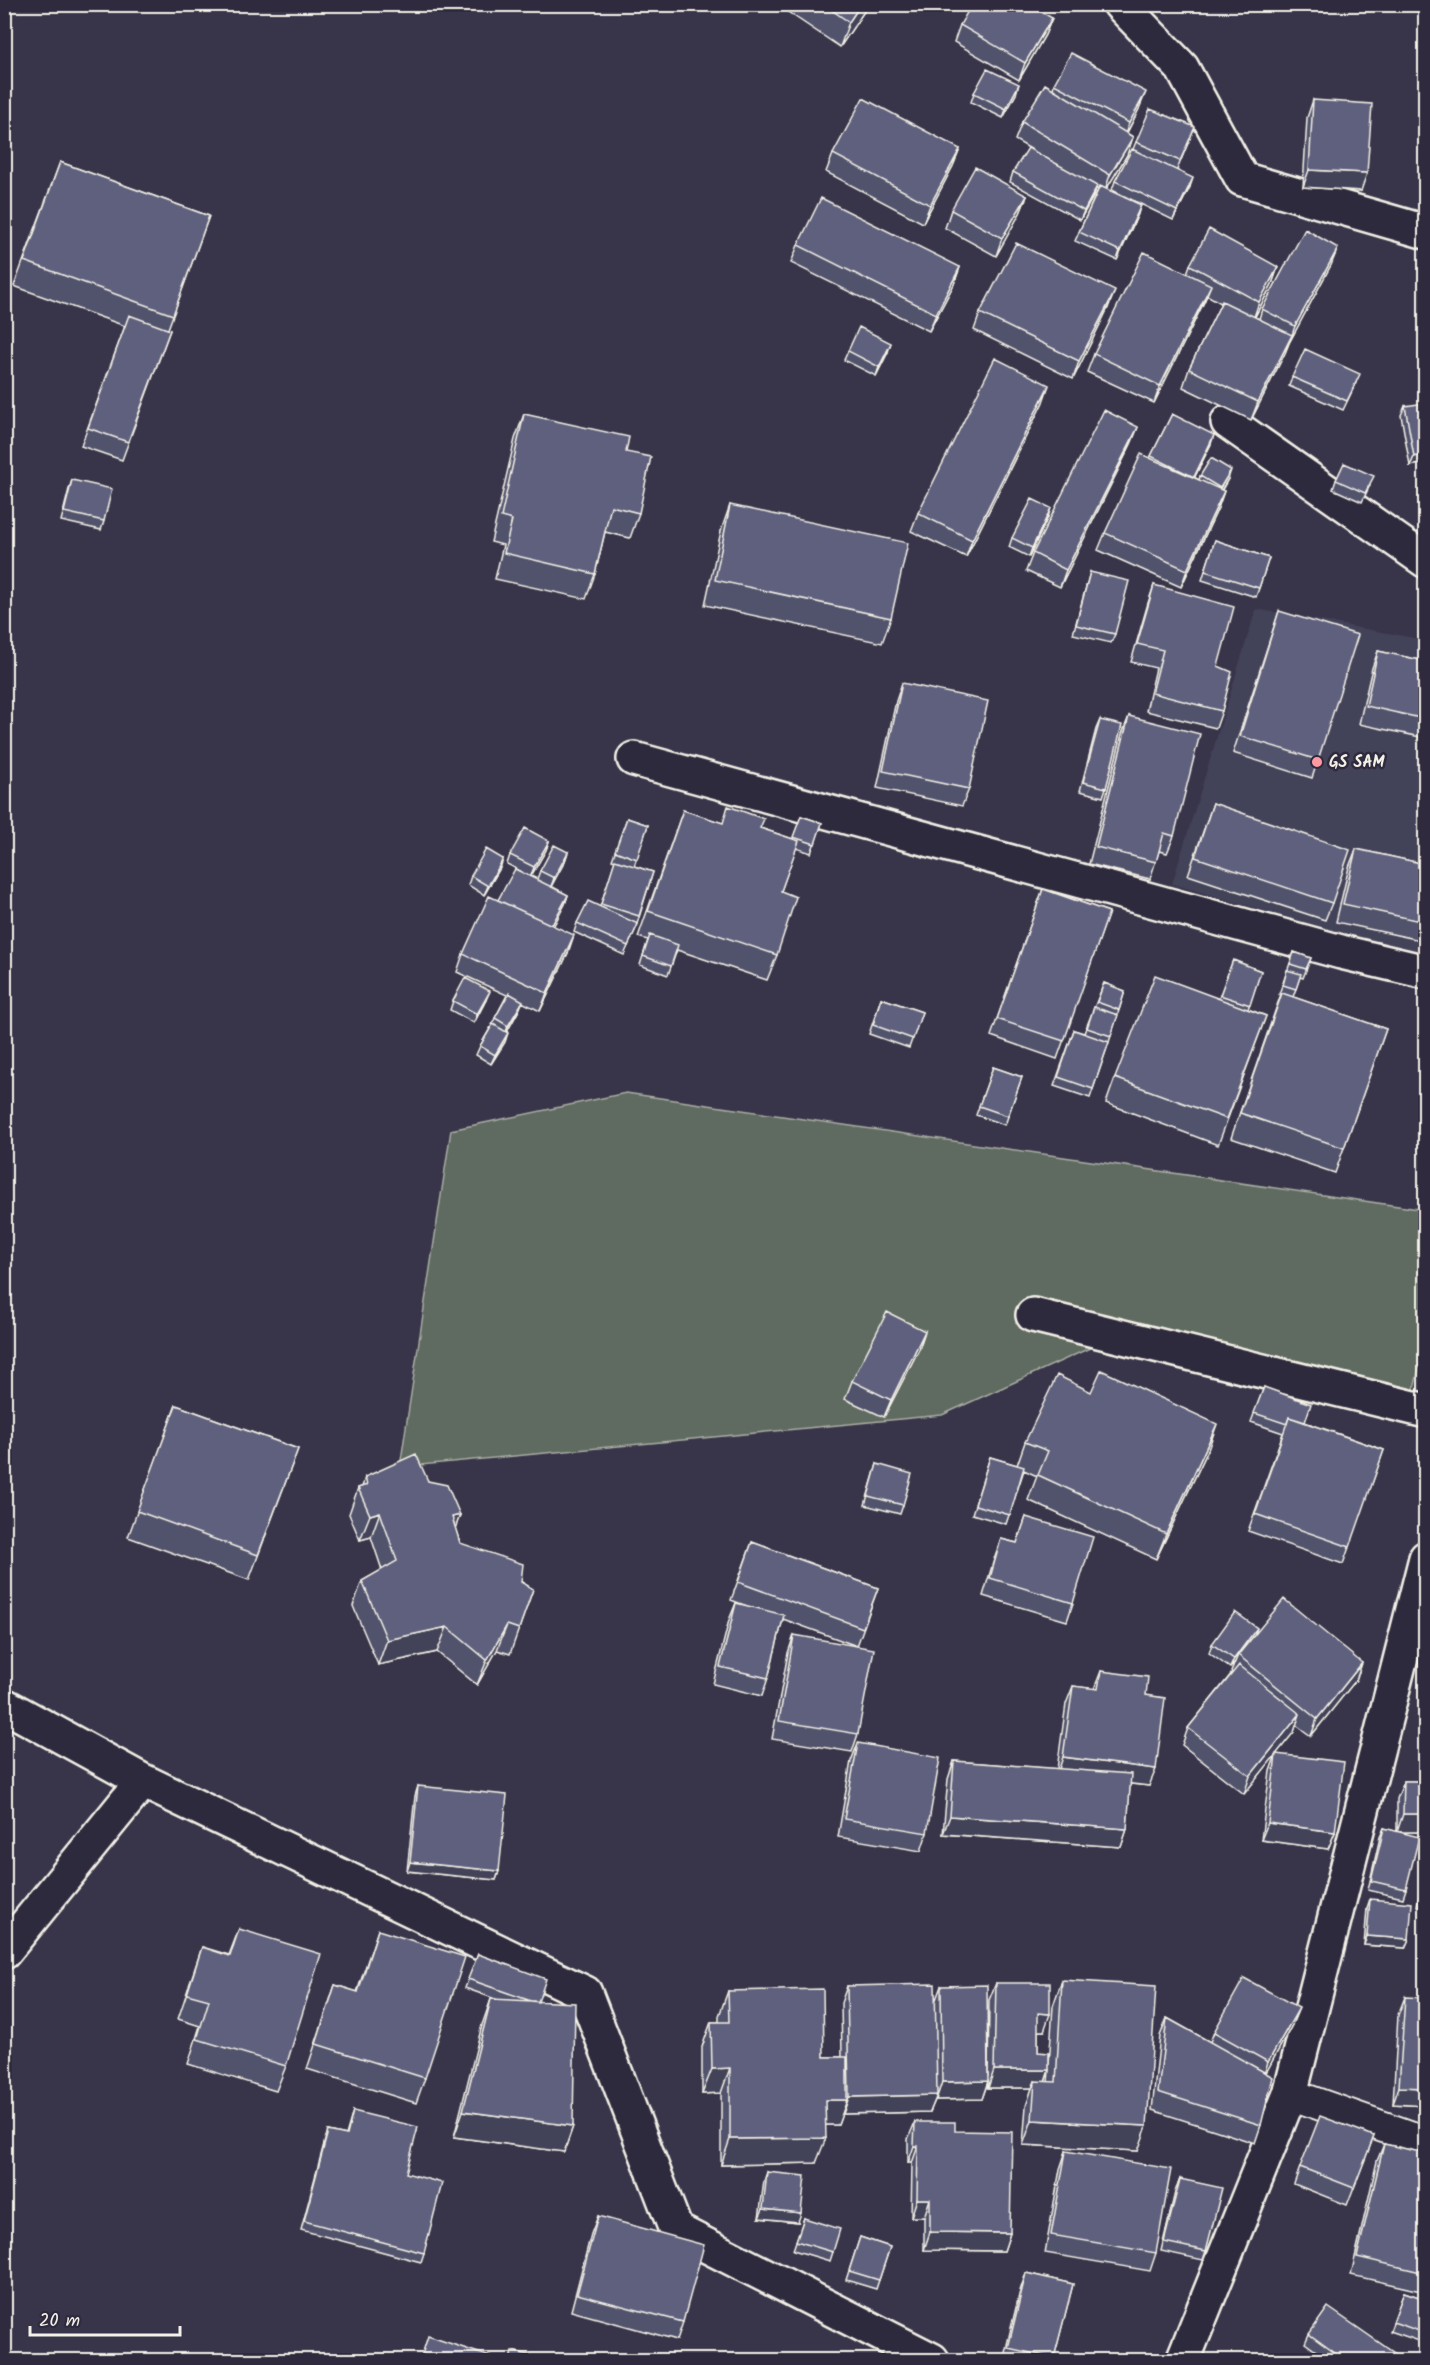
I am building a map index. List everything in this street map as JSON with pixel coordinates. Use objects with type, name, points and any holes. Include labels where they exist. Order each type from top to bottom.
[{"type":"street","points":[[1120,4],[1182,68],[1242,179],[1425,232]]},
{"type":"street","points":[[1228,422],[1425,561]]},
{"type":"street","points":[[634,759],[1318,946],[1425,972]]},
{"type":"street","points":[[1034,1315],[1425,1411]]},
{"type":"street","points":[[1183,2361],[1290,2094],[1425,1558]]},
{"type":"street","points":[[4,1705],[143,1781],[585,1993],[676,2230],[932,2361]]},
{"type":"street","points":[[4,1952],[143,1781]]},
{"type":"lane","points":[[1290,2094],[1412,2137],[1425,2139]]},
{"type":"shaded area","name":"GS SAM","points":[[1256,609],[1425,640],[1425,957],[1172,884]]},
{"type":"green space","points":[[626,1093],[1425,1210],[1425,1342],[1412,1398],[1103,1342],[942,1415],[400,1467],[451,1130]]},
{"type":"building","points":[[823,4],[861,4],[849,22]]},
{"type":"building","points":[[972,4],[1028,4],[1052,18],[1025,63],[960,25]]},
{"type":"building","points":[[1071,53],[1146,92],[1129,123],[1054,84]]},
{"type":"building","points":[[987,69],[1019,84],[1006,109],[974,93]]},
{"type":"building","points":[[1045,84],[1133,137],[1110,175],[1022,122]]},
{"type":"building","points":[[863,98],[960,149],[930,205],[833,154]]},
{"type":"building","points":[[1313,100],[1372,104],[1367,173],[1309,170]]},
{"type":"building","points":[[1150,109],[1195,127],[1180,161],[1136,142]]},
{"type":"building","points":[[1028,148],[1097,186],[1084,211],[1013,172]]},
{"type":"building","points":[[1132,149],[1193,178],[1177,211],[1115,181]]},
{"type":"building","points":[[60,162],[209,216],[173,315],[24,261]]},
{"type":"building","points":[[975,167],[1027,196],[1002,238],[951,210]]},
{"type":"building","points":[[1100,186],[1141,205],[1120,251],[1079,232]]},
{"type":"building","points":[[821,198],[960,267],[936,314],[798,245]]},
{"type":"building","points":[[1209,229],[1278,267],[1259,302],[1190,265]]},
{"type":"building","points":[[1305,229],[1338,248],[1295,326],[1262,309]]},
{"type":"building","points":[[1016,243],[1115,291],[1079,361],[980,313]]},
{"type":"building","points":[[1144,252],[1211,285],[1160,386],[1094,354]]},
{"type":"building","points":[[1222,301],[1292,335],[1258,402],[1189,369]]},
{"type":"building","points":[[129,315],[170,330],[128,442],[88,428]]},
{"type":"building","points":[[859,327],[891,343],[879,367],[848,351]]},
{"type":"building","points":[[1305,349],[1360,374],[1347,401],[1292,377]]},
{"type":"building","points":[[995,358],[1049,385],[972,540],[918,513]]},
{"type":"building","points":[[1425,403],[1425,454],[1414,457],[1405,406]]},
{"type":"building","points":[[1104,410],[1138,427],[1066,570],[1033,553]]},
{"type":"building","points":[[524,414],[629,437],[626,452],[651,457],[639,513],[611,506],[595,574],[504,553],[512,520],[501,517]]},
{"type":"building","points":[[1172,414],[1214,435],[1194,477],[1151,456]]},
{"type":"building","points":[[1141,454],[1224,491],[1187,570],[1105,533]]},
{"type":"building","points":[[1211,458],[1231,470],[1220,488],[1200,476]]},
{"type":"building","points":[[1344,463],[1374,476],[1365,493],[1336,480]]},
{"type":"building","points":[[72,480],[112,489],[104,521],[64,512]]},
{"type":"building","points":[[1032,499],[1051,508],[1032,548],[1012,538]]},
{"type":"building","points":[[730,505],[908,543],[891,618],[715,580]]},
{"type":"building","points":[[1215,540],[1269,558],[1259,588],[1205,571]]},
{"type":"building","points":[[1090,572],[1129,581],[1115,634],[1076,625]]},
{"type":"building","points":[[1154,585],[1234,607],[1218,666],[1232,672],[1222,711],[1152,693],[1163,650],[1137,644]]},
{"type":"building","points":[[1279,611],[1358,635],[1318,760],[1240,736]]},
{"type":"building","points":[[1378,651],[1425,661],[1425,719],[1366,706]]},
{"type":"building","points":[[902,683],[988,701],[969,789],[883,771]]},
{"type":"building","points":[[1129,716],[1200,734],[1174,836],[1164,833],[1156,862],[1096,847]]},
{"type":"building","points":[[1100,720],[1122,725],[1106,788],[1083,782]]},
{"type":"building","points":[[1213,803],[1350,850],[1332,903],[1195,857]]},
{"type":"building","points":[[728,806],[764,819],[760,828],[799,841],[781,891],[796,897],[777,955],[648,911],[683,810],[723,823]]},
{"type":"building","points":[[801,816],[822,823],[815,844],[793,837]]},
{"type":"building","points":[[627,818],[648,825],[637,859],[615,851]]},
{"type":"building","points":[[525,828],[549,841],[534,867],[510,855]]},
{"type":"building","points":[[554,845],[568,852],[554,878],[540,871]]},
{"type":"building","points":[[486,849],[503,859],[488,886],[471,876]]},
{"type":"building","points":[[1356,849],[1425,864],[1425,922],[1343,904]]},
{"type":"building","points":[[615,860],[653,872],[639,916],[601,904]]},
{"type":"building","points":[[515,869],[568,895],[552,925],[498,900]]},
{"type":"building","points":[[1043,889],[1109,912],[1064,1041],[997,1019]]},
{"type":"building","points":[[489,896],[574,935],[547,993],[463,954]]},
{"type":"building","points":[[588,901],[638,924],[628,946],[577,923]]},
{"type":"building","points":[[650,935],[678,945],[671,966],[643,956]]},
{"type":"building","points":[[1294,952],[1311,958],[1306,969],[1290,964]]},
{"type":"building","points":[[1233,960],[1261,971],[1250,1005],[1220,995]]},
{"type":"building","points":[[1287,970],[1301,974],[1296,989],[1283,985]]},
{"type":"building","points":[[1155,975],[1266,1016],[1227,1119],[1115,1078]]},
{"type":"building","points":[[465,978],[490,991],[477,1014],[453,1001]]},
{"type":"building","points":[[1104,983],[1125,991],[1119,1010],[1097,1002]]},
{"type":"building","points":[[509,993],[523,1001],[508,1026],[495,1018]]},
{"type":"building","points":[[1282,993],[1386,1029],[1344,1148],[1240,1113]]},
{"type":"building","points":[[881,998],[922,1012],[913,1039],[873,1025]]},
{"type":"building","points":[[1094,1007],[1118,1015],[1111,1036],[1087,1028]]},
{"type":"building","points":[[493,1024],[508,1033],[495,1055],[480,1046]]},
{"type":"building","points":[[1074,1030],[1109,1042],[1093,1089],[1058,1077]]},
{"type":"building","points":[[993,1067],[1022,1077],[1008,1116],[979,1106]]},
{"type":"building","points":[[887,1312],[925,1331],[891,1400],[852,1381]]},
{"type":"building","points":[[1101,1370],[1217,1424],[1166,1534],[1038,1475],[1048,1451],[1025,1442],[1057,1375],[1091,1392]]},
{"type":"building","points":[[1264,1387],[1311,1404],[1305,1422],[1289,1417],[1287,1424],[1254,1413]]},
{"type":"building","points":[[176,1405],[298,1449],[258,1555],[137,1511]]},
{"type":"building","points":[[1289,1417],[1384,1450],[1350,1547],[1255,1514]]},
{"type":"building","points":[[416,1454],[428,1481],[447,1485],[460,1515],[452,1517],[460,1543],[523,1564],[521,1582],[533,1589],[519,1629],[507,1625],[487,1660],[447,1627],[387,1640],[362,1581],[397,1561],[380,1512],[370,1515],[358,1488],[367,1485],[365,1477]]},
{"type":"building","points":[[990,1457],[1024,1467],[1010,1515],[975,1505]]},
{"type":"building","points":[[877,1464],[912,1474],[903,1505],[868,1496]]},
{"type":"building","points":[[1026,1517],[1093,1537],[1073,1603],[990,1578],[1001,1539],[1017,1543]]},
{"type":"building","points":[[752,1542],[878,1588],[863,1628],[738,1582]]},
{"type":"building","points":[[1284,1599],[1362,1663],[1317,1719],[1238,1655]]},
{"type":"building","points":[[736,1603],[784,1615],[768,1678],[720,1667]]},
{"type":"building","points":[[1235,1612],[1257,1628],[1234,1659],[1212,1644]]},
{"type":"building","points":[[794,1635],[874,1649],[858,1734],[779,1721]]},
{"type":"building","points":[[1239,1665],[1300,1714],[1250,1776],[1188,1728]]},
{"type":"building","points":[[1101,1671],[1148,1677],[1146,1695],[1165,1698],[1156,1769],[1063,1757],[1073,1686],[1098,1689]]},
{"type":"building","points":[[858,1743],[940,1758],[927,1833],[844,1819]]},
{"type":"building","points":[[1276,1754],[1344,1762],[1335,1832],[1268,1823]]},
{"type":"building","points":[[954,1761],[1131,1774],[1127,1829],[950,1816]]},
{"type":"building","points":[[1404,1781],[1425,1781],[1425,1814],[1403,1814]]},
{"type":"building","points":[[418,1786],[507,1795],[499,1871],[410,1862]]},
{"type":"building","points":[[1384,1828],[1419,1837],[1406,1889],[1371,1881]]},
{"type":"building","points":[[1370,1899],[1412,1903],[1409,1939],[1367,1936]]},
{"type":"building","points":[[239,1929],[321,1954],[286,2066],[197,2039],[209,2000],[187,1994],[202,1947],[230,1956]]},
{"type":"building","points":[[378,1930],[465,1957],[425,2078],[316,2044],[335,1985],[358,1992]]},
{"type":"building","points":[[478,1954],[546,1979],[538,2002],[468,1979]]},
{"type":"building","points":[[1244,1978],[1299,2008],[1268,2062],[1214,2032]]},
{"type":"building","points":[[1062,1980],[1156,1986],[1147,2126],[1032,2120],[1035,2081],[1056,2082]]},
{"type":"building","points":[[996,1983],[1050,1983],[1050,2014],[1038,2013],[1038,2052],[1049,2053],[1049,2070],[994,2070]]},
{"type":"building","points":[[935,1984],[937,2095],[849,2097],[847,1986]]},
{"type":"building","points":[[987,1985],[988,2081],[942,2082],[941,1986]]},
{"type":"building","points":[[823,1989],[824,2057],[847,2057],[847,2100],[825,2100],[826,2138],[730,2139],[730,2068],[712,2069],[711,2022],[729,2022],[728,1991]]},
{"type":"building","points":[[1405,1997],[1425,1998],[1425,2088],[1399,2087]]},
{"type":"building","points":[[491,1999],[575,2003],[573,2126],[463,2111]]},
{"type":"building","points":[[1167,2018],[1273,2077],[1261,2125],[1158,2092]]},
{"type":"building","points":[[353,2111],[418,2127],[406,2173],[442,2183],[424,2253],[304,2221],[328,2131],[347,2135]]},
{"type":"building","points":[[1320,2116],[1374,2136],[1354,2188],[1300,2167]]},
{"type":"building","points":[[915,2122],[955,2122],[955,2131],[1012,2132],[1010,2233],[930,2232],[930,2199],[917,2199],[918,2146],[914,2146]]},
{"type":"building","points":[[1384,2144],[1425,2153],[1425,2273],[1357,2257]]},
{"type":"building","points":[[1066,2151],[1171,2169],[1156,2253],[1051,2235]]},
{"type":"building","points":[[767,2172],[805,2176],[801,2213],[763,2209]]},
{"type":"building","points":[[1180,2179],[1222,2188],[1206,2251],[1164,2242]]},
{"type":"building","points":[[598,2216],[704,2245],[683,2322],[577,2294]]},
{"type":"building","points":[[804,2218],[840,2229],[833,2252],[796,2241]]},
{"type":"building","points":[[860,2237],[890,2247],[879,2280],[849,2271]]},
{"type":"building","points":[[1026,2273],[1073,2284],[1054,2358],[1008,2348]]},
{"type":"building","points":[[1404,2292],[1425,2299],[1425,2333],[1393,2322]]},
{"type":"building","points":[[1328,2307],[1397,2355],[1393,2361],[1346,2361],[1309,2334]]},
{"type":"building","points":[[428,2336],[500,2360],[420,2361]]},
{"type":"building","points":[[512,2351],[556,2361],[510,2361]]},
{"type":"place","name":"GS SAM","points":[[1317,762]]}]
